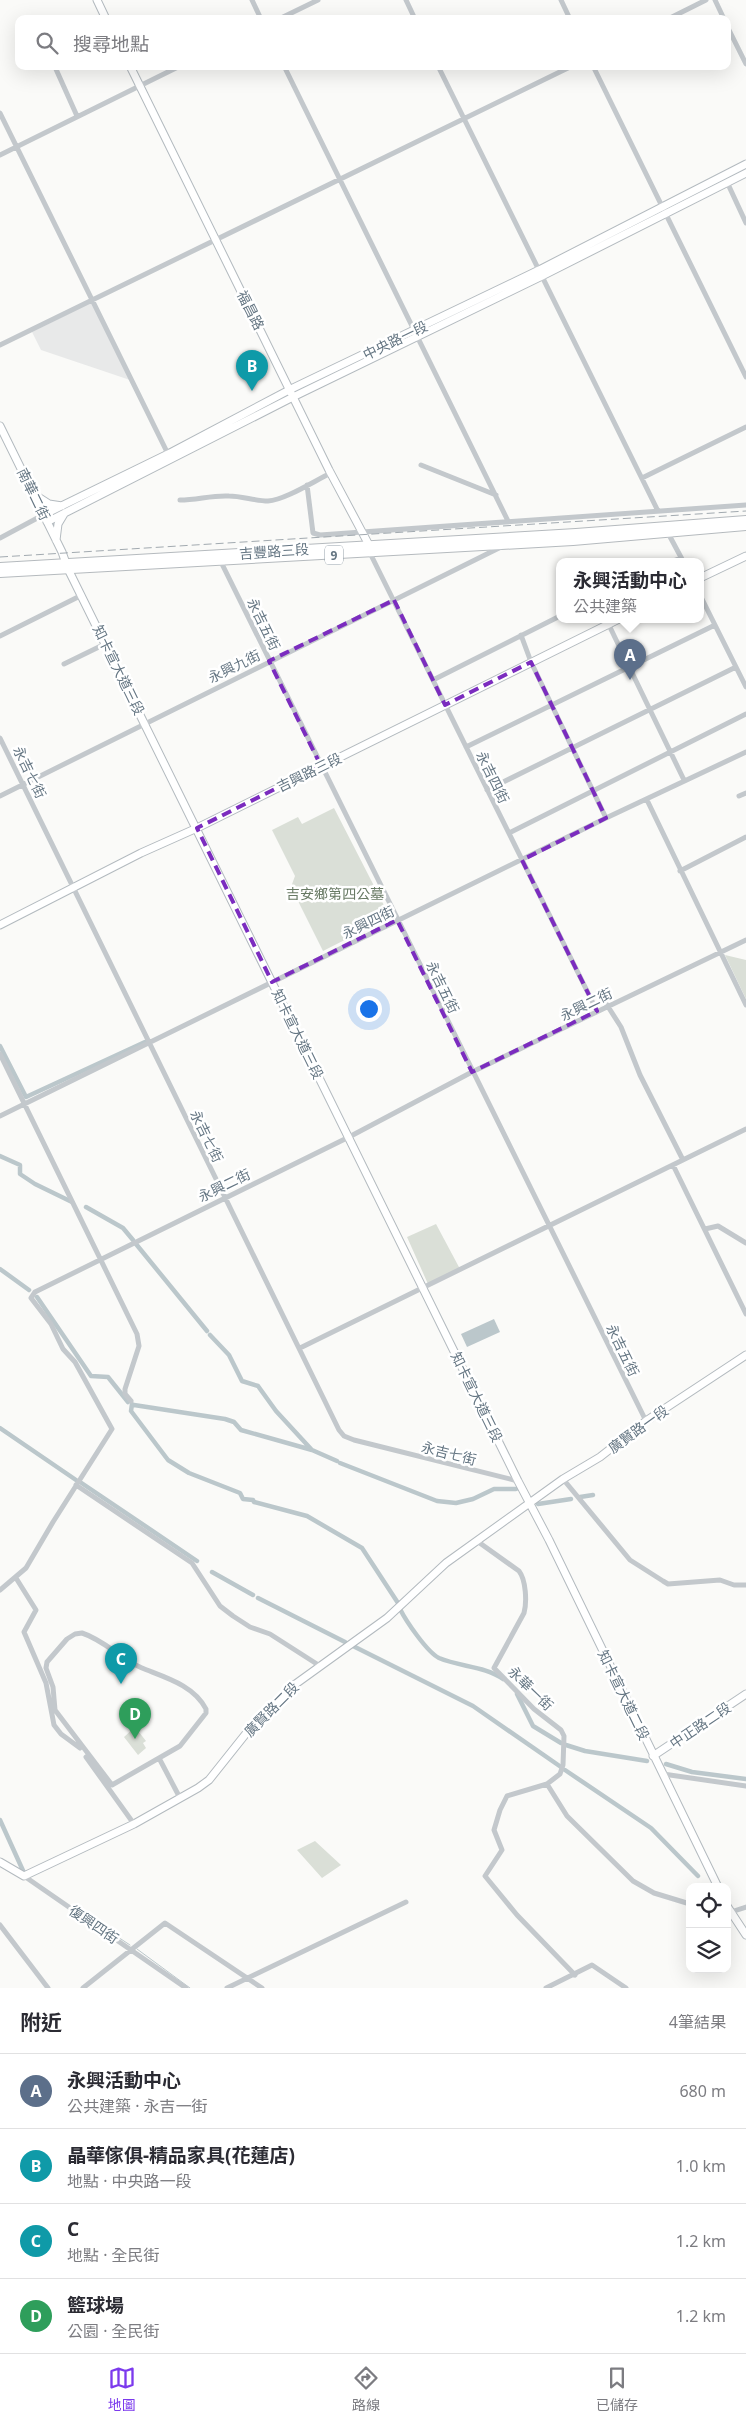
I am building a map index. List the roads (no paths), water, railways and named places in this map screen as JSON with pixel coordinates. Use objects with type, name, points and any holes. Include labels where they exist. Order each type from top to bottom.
[{"type":"main road","name":"9","points":[[668,529],[746,520]]},
{"type":"main road","name":"9","points":[[668,529],[746,526]]},
{"type":"main road","name":"吉豐路三段","points":[[0,573],[67,566],[369,549],[506,545],[668,529]]},
{"type":"main road","name":"吉豐路三段","points":[[0,567],[221,562],[576,533],[668,529]]},
{"type":"street","points":[[97,0],[104,15]]},
{"type":"street","points":[[252,0],[259,15]]},
{"type":"street","points":[[287,15],[318,0]]},
{"type":"street","points":[[406,0],[413,15]]},
{"type":"street","points":[[561,0],[568,15]]},
{"type":"street","points":[[676,15],[706,0]]},
{"type":"street","points":[[715,0],[722,15]]},
{"type":"street","points":[[731,34],[746,64]]},
{"type":"street","points":[[56,70],[77,116]]},
{"type":"street","name":"福昌路","points":[[132,70],[369,549]]},
{"type":"street","points":[[0,155],[172,70]]},
{"type":"street","points":[[286,70],[508,521]]},
{"type":"street","points":[[440,70],[658,511]]},
{"type":"street","points":[[0,345],[564,70]]},
{"type":"street","points":[[595,70],[746,377]]},
{"type":"street","points":[[0,113],[170,457]]},
{"type":"street","name":"中央路一段","points":[[540,273],[662,206],[746,164]]},
{"type":"street","name":"中央路一段","points":[[45,518],[170,457],[293,393],[666,214],[746,173]]},
{"type":"street","points":[[727,182],[746,222]]},
{"type":"street","name":"南華二街","points":[[0,426],[67,566]]},
{"type":"street","points":[[642,478],[746,428]]},
{"type":"street","points":[[421,465],[496,495]]},
{"type":"street","points":[[180,500],[200,500],[214,496],[232,496],[267,501],[280,497],[331,473]]},
{"type":"street","points":[[307,485],[313,532],[320,535],[746,505]]},
{"type":"street","points":[[34,494],[49,504],[63,510],[58,524],[56,540]]},
{"type":"street","points":[[0,538],[45,518]]},
{"type":"street","points":[[668,529],[682,558]]},
{"type":"street","name":"永興九街","points":[[0,796],[506,545]]},
{"type":"street","name":"永吉四街","points":[[369,549],[597,1010]]},
{"type":"street","points":[[704,576],[746,556]]},
{"type":"street","name":"永吉五街","points":[[221,562],[646,1421]]},
{"type":"street","name":"知卡宣大道三段","points":[[67,566],[530,1503]]},
{"type":"street","points":[[0,636],[82,594]]},
{"type":"street","points":[[704,603],[746,687]]},
{"type":"street","points":[[433,680],[556,618]]},
{"type":"street","name":"吉興路三段","points":[[0,925],[141,853],[197,828],[531,662],[604,623]]},
{"type":"street","points":[[609,623],[684,780]]},
{"type":"street","points":[[466,747],[715,625]]},
{"type":"street","points":[[521,635],[531,662],[606,818]]},
{"type":"street","points":[[64,664],[105,644]]},
{"type":"street","points":[[487,790],[736,667]]},
{"type":"street","points":[[509,833],[746,714]]},
{"type":"street","name":"永吉七街","points":[[0,738],[339,1430],[344,1436],[396,1452],[518,1481]]},
{"type":"street","name":"永興四街","points":[[0,1116],[606,818],[746,752]]},
{"type":"street","points":[[739,796],[746,793]]},
{"type":"street","points":[[647,800],[746,1005]]},
{"type":"street","points":[[680,871],[746,837]]},
{"type":"street","name":"永興二街","points":[[0,1590],[16,1578],[32,1560],[76,1485],[112,1429],[75,1362],[63,1349],[51,1324],[31,1298],[42,1288],[349,1137],[472,1072],[597,1010],[746,940]]},
{"type":"street","points":[[607,1006],[621,1027],[640,1076],[684,1160]]},
{"type":"street","points":[[0,1054],[101,1258],[139,1342],[124,1394],[131,1401]]},
{"type":"street","points":[[300,1348],[746,1129]]},
{"type":"street","points":[[673,1165],[746,1314]]},
{"type":"street","points":[[705,1229],[718,1226],[746,1243]]},
{"type":"street","name":"廣賢路一段","points":[[530,1503],[562,1479],[600,1457],[646,1421],[746,1355]]},
{"type":"street","points":[[562,1479],[630,1560],[662,1582],[668,1584],[720,1580],[734,1585],[746,1585]]},
{"type":"street","points":[[76,1485],[192,1563],[220,1606],[233,1616],[250,1627],[270,1634],[320,1666]]},
{"type":"street","name":"廣賢路二段","points":[[24,1876],[134,1824],[209,1780],[232,1750],[290,1688],[387,1618],[446,1563],[530,1503]]},
{"type":"street","name":"知卡宣大道二段","points":[[530,1503],[716,1883]]},
{"type":"street","name":"永華一街","points":[[477,1541],[519,1571],[522,1577],[524,1613],[494,1668],[534,1710],[564,1734],[562,1771],[547,1784]]},
{"type":"street","points":[[16,1578],[36,1610],[24,1632],[46,1683],[54,1725],[65,1737],[77,1744],[134,1824]]},
{"type":"street","points":[[75,1634],[92,1636],[142,1668],[163,1674],[185,1688],[204,1705],[206,1713],[184,1741],[160,1758],[112,1785],[55,1710],[53,1686],[46,1668],[47,1662],[66,1639],[75,1634]]},
{"type":"street","name":"中正路二段","points":[[653,1756],[746,1694]]},
{"type":"street","points":[[160,1758],[180,1798]]},
{"type":"street","points":[[662,1774],[746,1786]]},
{"type":"street","points":[[574,1975],[517,1915],[485,1876],[502,1850],[494,1830],[500,1810],[507,1796],[547,1784],[566,1816],[633,1881],[654,1893],[686,1903]]},
{"type":"street","name":"復興四街","points":[[0,1862],[24,1876],[186,1988]]},
{"type":"street","points":[[227,1988],[406,1902]]},
{"type":"street","points":[[731,1909],[746,1907]]},
{"type":"street","points":[[731,1912],[746,1935]]},
{"type":"street","points":[[82,1988],[165,1923],[262,1988]]},
{"type":"street","points":[[0,1925],[48,1988]]},
{"type":"street","points":[[546,1988],[592,1965],[626,1988]]},
{"type":"waterway","points":[[0,1046],[26,1097],[145,1042]]},
{"type":"waterway","points":[[0,1156],[20,1165],[20,1174],[35,1184],[72,1202]]},
{"type":"waterway","points":[[86,1207],[123,1228],[133,1240]]},
{"type":"waterway","points":[[136,1244],[207,1331]]},
{"type":"waterway","points":[[0,1269],[29,1290]]},
{"type":"waterway","points":[[37,1297],[91,1376],[108,1377],[128,1402]]},
{"type":"waterway","points":[[210,1335],[229,1355],[242,1381],[258,1386],[276,1411],[311,1449]]},
{"type":"waterway","points":[[132,1404],[131,1411],[168,1460],[189,1473],[240,1493],[243,1499],[253,1500],[254,1502],[307,1516],[362,1548],[398,1603]]},
{"type":"waterway","points":[[134,1405],[225,1419],[234,1422],[241,1430],[312,1450],[337,1461]]},
{"type":"waterway","points":[[0,1428],[76,1480]]},
{"type":"waterway","points":[[340,1463],[437,1501],[456,1503],[473,1499],[494,1489],[516,1489]]},
{"type":"waterway","points":[[80,1482],[197,1561]]},
{"type":"waterway","points":[[580,1497],[593,1495]]},
{"type":"waterway","points":[[538,1504],[571,1499]]},
{"type":"waterway","points":[[212,1572],[253,1595]]},
{"type":"waterway","points":[[258,1598],[345,1642]]},
{"type":"waterway","points":[[400,1609],[423,1643],[434,1655],[455,1663],[488,1671],[503,1679]]},
{"type":"waterway","points":[[353,1646],[473,1706],[561,1767]]},
{"type":"waterway","points":[[517,1694],[533,1726],[561,1743]]},
{"type":"waterway","points":[[566,1745],[585,1751],[647,1761]]},
{"type":"waterway","points":[[666,1764],[692,1772],[746,1779]]},
{"type":"waterway","points":[[565,1770],[651,1828],[698,1876]]},
{"type":"waterway","points":[[0,1820],[25,1875]]},
{"type":"waterway","points":[[80,1912],[130,1945]]},
{"type":"waterway","points":[[137,1949],[190,1988]]},
{"type":"railway","points":[[0,557],[746,511]]},
{"type":"place","name":"晶華傢俱-精品家具(花蓮店)","points":[[252,391]]},
{"type":"place","name":"永興活動中心","points":[[630,680]]},
{"type":"place","name":"C","points":[[121,1684]]},
{"type":"place","name":"籃球場","points":[[135,1739]]},
{"type":"park label","name":"吉安鄉第四公墓","points":[[335,893]]}]
